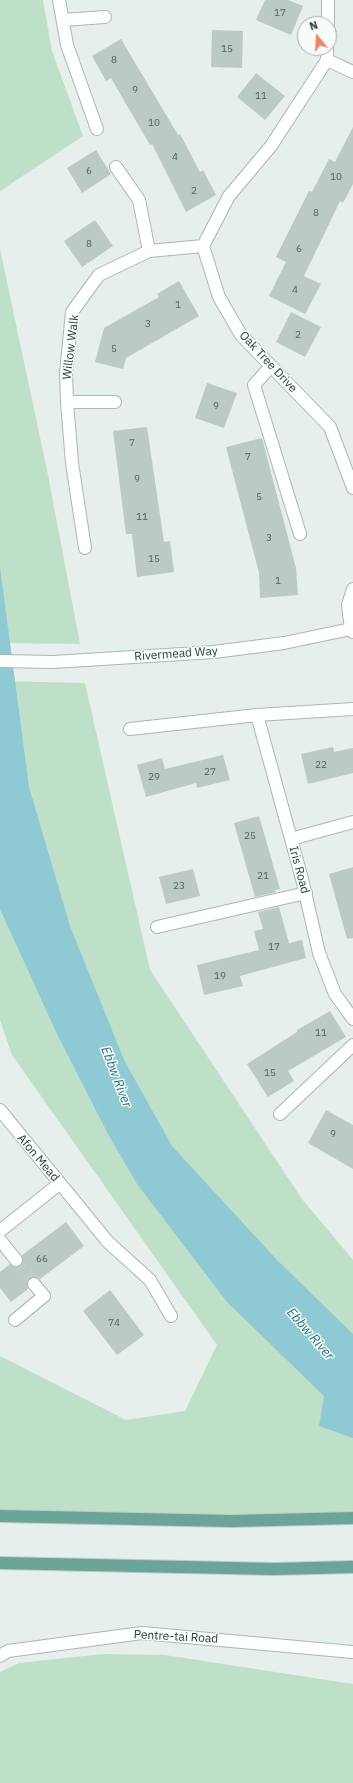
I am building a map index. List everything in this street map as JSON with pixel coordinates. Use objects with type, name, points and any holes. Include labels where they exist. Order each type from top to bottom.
[{"type":"main road","points":[[0,1516],[231,1521],[353,1518]]},
{"type":"main road","points":[[0,1562],[274,1569],[353,1567]]},
{"type":"street","points":[[59,0],[67,45],[97,129]]},
{"type":"street","points":[[328,0],[328,16]]},
{"type":"street","points":[[63,20],[105,17]]},
{"type":"street","points":[[203,246],[229,196],[271,146],[327,60],[327,56]]},
{"type":"street","points":[[327,60],[353,72]]},
{"type":"street","points":[[116,167],[139,200],[149,251]]},
{"type":"street","name":"Willow Walk","points":[[85,548],[72,463],[67,402],[66,373],[72,312],[99,275],[149,251],[203,246]]},
{"type":"street","name":"Oak Tree Drive","points":[[203,246],[219,297],[241,335],[330,427],[353,488]]},
{"type":"street","points":[[271,366],[254,385],[300,534]]},
{"type":"street","points":[[67,402],[115,402]]},
{"type":"street","name":"Rivermead Way","points":[[0,661],[53,662],[214,652],[284,643],[352,630],[348,605],[353,589]]},
{"type":"street","points":[[130,729],[257,715],[353,709]]},
{"type":"street","name":"Iris Road","points":[[257,715],[306,893],[319,953],[335,994],[353,1019]]},
{"type":"street","points":[[291,839],[353,822]]},
{"type":"street","points":[[158,927],[306,893]]},
{"type":"street","points":[[280,1114],[353,1045]]},
{"type":"street","name":"Afon Mead","points":[[0,1110],[108,1242],[150,1280],[171,1316]]},
{"type":"street","points":[[0,1231],[59,1184]]},
{"type":"street","points":[[0,1240],[16,1260]]},
{"type":"street","points":[[15,1320],[44,1296],[34,1284]]},
{"type":"street","name":"Pentre-tai Road","points":[[0,1656],[8,1651],[142,1633],[290,1645],[353,1652]]},
{"type":"green space","points":[[0,0],[43,0],[52,51],[83,136],[0,191]]},
{"type":"green space","points":[[0,249],[48,475],[80,644],[0,643]]},
{"type":"green space","points":[[0,681],[85,683],[150,970],[302,1199],[353,1260],[353,1518],[0,1516],[0,1356],[126,1420],[185,1411],[217,1345],[12,1055],[0,1020]]},
{"type":"green space","points":[[103,1654],[165,1655],[353,1684],[353,1783],[0,1783],[0,1672],[19,1663]]},
{"type":"water","name":"Ebbw River","points":[[0,567],[29,787],[70,926],[124,1060],[172,1146],[277,1260],[353,1334],[353,1438],[319,1426],[324,1396],[227,1302],[137,1184],[108,1134],[57,1034],[0,909]]},
{"type":"building","points":[[265,0],[288,0],[303,6],[299,16],[297,16],[297,20],[291,35],[256,20]]},
{"type":"building","points":[[212,30],[243,31],[242,68],[211,67]]},
{"type":"building","points":[[121,39],[178,135],[180,134],[200,172],[203,170],[216,195],[186,212],[152,144],[150,145],[111,78],[106,81],[92,56]]},
{"type":"building","points":[[256,73],[285,96],[265,120],[237,97]]},
{"type":"building","points":[[353,127],[353,184],[343,203],[340,201],[304,276],[321,284],[305,314],[269,296],[286,262],[276,257],[309,191],[312,192],[329,159],[335,162]]},
{"type":"building","points":[[96,150],[111,174],[82,193],[67,168]]},
{"type":"building","points":[[95,220],[113,246],[82,267],[64,241]]},
{"type":"building","points":[[179,281],[199,316],[126,358],[123,369],[95,362],[104,328],[159,297],[157,294]]},
{"type":"building","points":[[291,312],[321,327],[305,357],[276,342]]},
{"type":"building","points":[[207,383],[237,393],[224,428],[195,418]]},
{"type":"building","points":[[147,427],[164,542],[170,541],[174,572],[137,577],[132,534],[126,534],[113,431]]},
{"type":"building","points":[[262,438],[296,568],[298,595],[260,598],[259,573],[226,447]]},
{"type":"building","points":[[333,747],[334,752],[353,748],[353,773],[308,784],[301,754]]},
{"type":"building","points":[[223,755],[230,780],[197,788],[196,783],[146,797],[137,765],[162,758],[165,769]]},
{"type":"building","points":[[259,816],[280,889],[275,890],[276,892],[255,897],[234,823]]},
{"type":"building","points":[[353,867],[353,938],[347,939],[329,874]]},
{"type":"building","points":[[193,869],[200,896],[166,904],[159,877]]},
{"type":"building","points":[[279,907],[289,943],[302,940],[306,958],[240,976],[243,986],[204,995],[197,965],[259,950],[254,931],[263,929],[258,912]]},
{"type":"building","points":[[330,1011],[346,1037],[288,1071],[294,1081],[268,1097],[247,1064],[297,1032],[297,1030]]},
{"type":"building","points":[[326,1110],[353,1125],[353,1169],[308,1143]]},
{"type":"building","points":[[66,1222],[84,1246],[40,1279],[36,1277],[30,1278],[27,1282],[28,1289],[11,1302],[0,1288],[0,1272],[10,1264],[14,1267],[20,1266],[23,1262],[22,1255]]},
{"type":"building","points":[[110,1290],[144,1335],[117,1355],[83,1311]]},
{"type":"tunnel","points":[[16,1260],[34,1284]]}]
